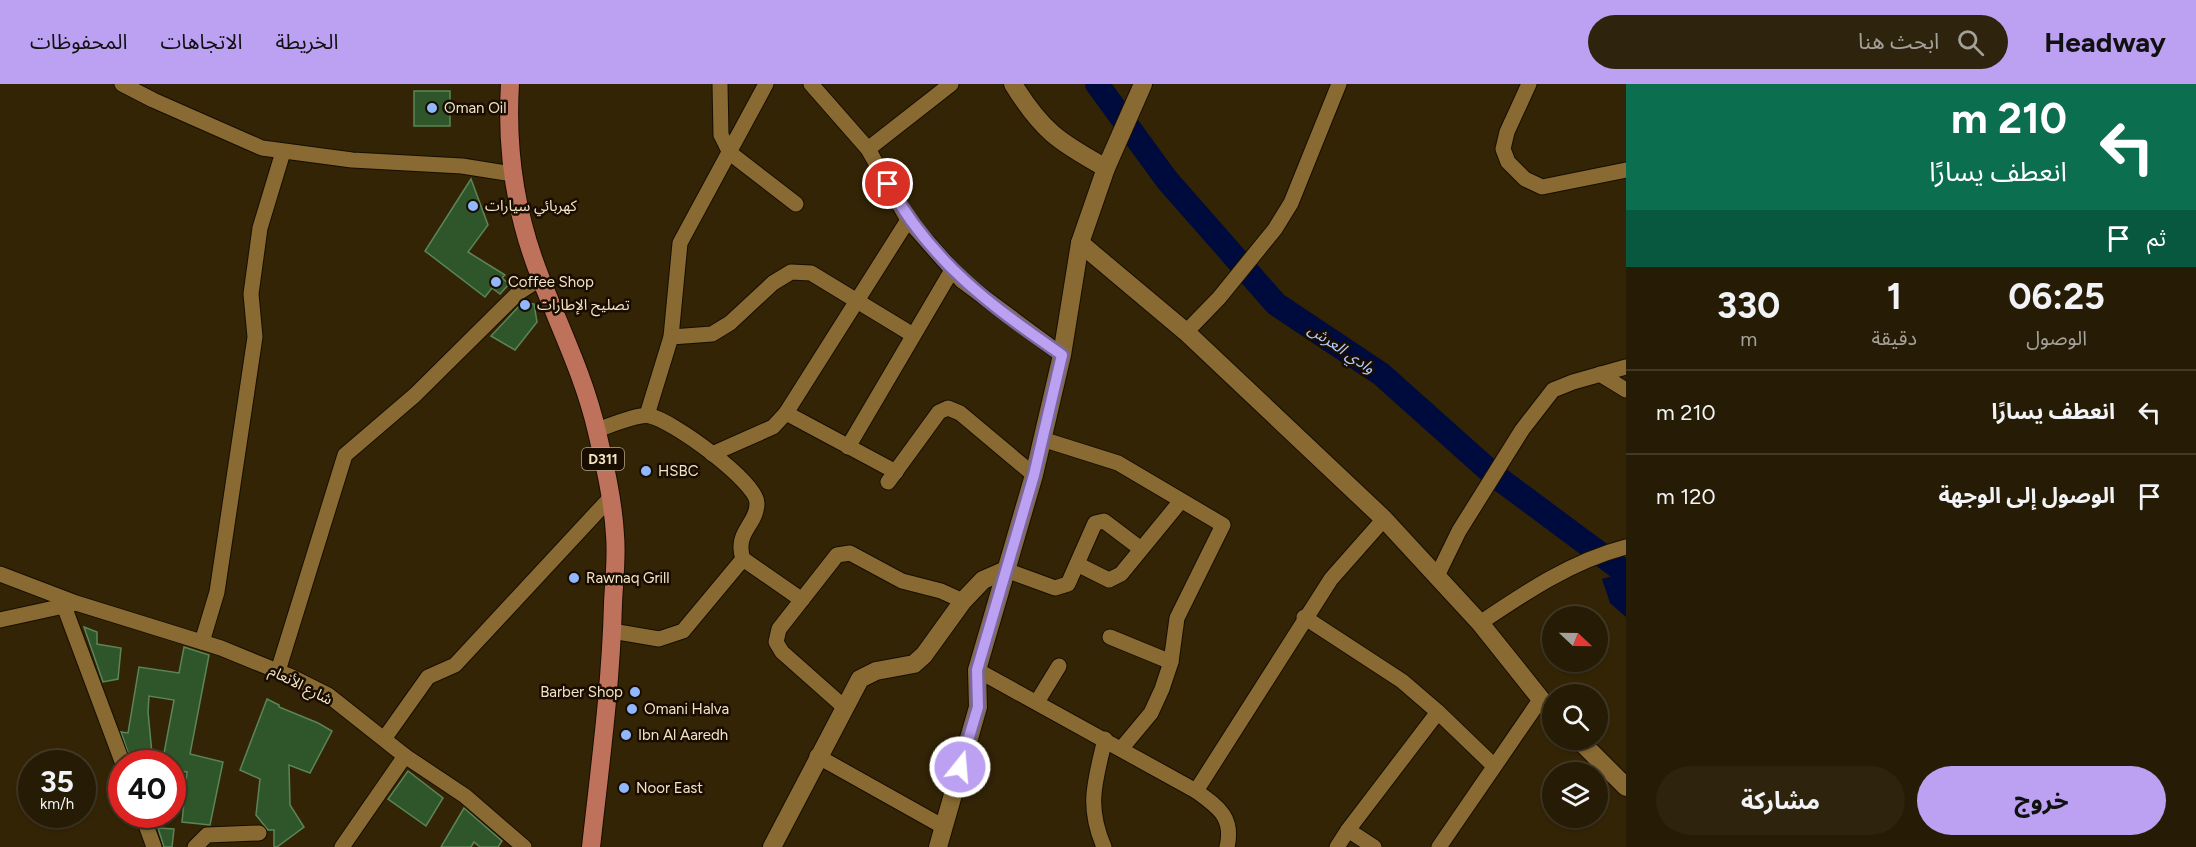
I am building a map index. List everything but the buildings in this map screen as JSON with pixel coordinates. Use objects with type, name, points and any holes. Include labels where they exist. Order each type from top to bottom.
[{"type":"main road","name":"D311","points":[[510,84],[508,121],[512,174],[523,222],[540,279],[556,313],[597,429],[611,497],[616,538],[612,631],[591,847]]},
{"type":"street","points":[[122,84],[262,148],[363,161],[462,166],[512,174]]},
{"type":"street","points":[[720,84],[721,135],[730,153],[796,204]]},
{"type":"street","points":[[647,415],[671,338],[680,243],[766,84]]},
{"type":"street","points":[[811,84],[868,149],[908,220],[952,270],[1015,322],[1062,355]]},
{"type":"street","points":[[868,149],[951,84]]},
{"type":"street","points":[[1013,84],[1032,116],[1062,144],[1106,168]]},
{"type":"street","points":[[938,847],[942,826],[978,707],[977,670],[1034,475],[1062,355],[1080,243],[1106,168],[1143,84]]},
{"type":"street","points":[[1186,332],[1219,298],[1275,229],[1291,203],[1318,130],[1339,84]]},
{"type":"street","points":[[1528,84],[1507,132],[1503,149],[1508,162],[1525,179],[1542,188],[1626,170]]},
{"type":"street","points":[[202,642],[217,592],[252,360],[255,337],[251,294],[260,228],[283,152]]},
{"type":"street","points":[[712,454],[773,427],[786,413],[908,220]]},
{"type":"street","points":[[1080,243],[1186,332],[1384,519],[1480,624],[1542,702]]},
{"type":"street","points":[[848,447],[952,270]]},
{"type":"street","points":[[671,338],[712,334],[729,323],[773,283],[791,272],[811,273],[858,299],[913,335]]},
{"type":"street","points":[[278,671],[345,455],[415,395],[518,293],[540,279]]},
{"type":"street","points":[[1437,576],[1459,531],[1522,430],[1553,390],[1626,366]]},
{"type":"street","points":[[1600,374],[1626,390]]},
{"type":"street","points":[[786,413],[848,447],[892,477],[939,412],[948,408],[960,413],[1034,475]]},
{"type":"street","points":[[597,429],[647,415],[670,422],[712,454],[751,490],[757,501],[755,512],[742,535],[739,548],[743,559],[802,600]]},
{"type":"street","points":[[1042,439],[1118,463],[1180,502],[1223,525],[1178,618],[1171,662],[1151,713],[1121,749]]},
{"type":"street","points":[[384,739],[428,677],[455,665],[611,497]]},
{"type":"street","points":[[1077,564],[1109,580],[1121,574],[1180,502]]},
{"type":"street","points":[[1196,791],[1304,617],[1331,579],[1384,519]]},
{"type":"street","points":[[774,847],[818,756],[860,679],[876,671],[914,664],[924,656],[963,601],[983,580],[1006,570],[1055,588],[1068,584],[1095,523],[1104,521],[1140,549]]},
{"type":"street","points":[[1480,624],[1532,588],[1600,554],[1626,547]]},
{"type":"street","points":[[844,706],[782,652],[776,642],[778,629],[837,555],[845,552],[902,581],[941,591],[963,601]]},
{"type":"street","points":[[612,631],[658,639],[683,631],[743,559]]},
{"type":"street","name":"شارع الأنعام","points":[[0,574],[70,605],[202,642],[278,671],[328,696],[405,756],[465,796],[524,847]]},
{"type":"street","points":[[0,620],[70,605],[118,750]]},
{"type":"street","points":[[1304,617],[1402,681],[1438,711],[1494,766]]},
{"type":"street","points":[[1110,637],[1171,662]]},
{"type":"street","points":[[1037,702],[1059,666]]},
{"type":"street","points":[[977,670],[1196,791],[1223,811],[1227,826],[1227,847]]},
{"type":"street","points":[[1337,847],[1438,711]]},
{"type":"street","points":[[1439,847],[1494,766],[1542,712]]},
{"type":"street","points":[[1104,847],[1095,826],[1092,796],[1105,739]]},
{"type":"street","points":[[1589,750],[1626,787]]},
{"type":"street","points":[[342,847],[405,756]]},
{"type":"street","points":[[818,756],[942,826]]},
{"type":"street","points":[[147,828],[154,847]]},
{"type":"street","points":[[1348,830],[1374,847]]},
{"type":"street","points":[[195,847],[207,835],[259,833]]},
{"type":"shaded area","points":[[1626,572],[1626,617],[1610,603],[1602,579]]},
{"type":"waterway","name":"وادي العرش","points":[[1097,84],[1167,180],[1276,304],[1381,374],[1494,475],[1626,573]]},
{"type":"place","name":"Oman Oil","points":[[432,108]]},
{"type":"place","name":"كهربائي سيارات","points":[[473,206]]},
{"type":"place","name":"Coffee Shop","points":[[496,282]]},
{"type":"place","name":"تصليح الإطارات","points":[[525,305]]},
{"type":"place","name":"HSBC","points":[[646,471]]},
{"type":"place","name":"Rawnaq Grill","points":[[574,578]]},
{"type":"place","name":"Barber Shop","points":[[635,692]]},
{"type":"place","name":"Omani Halva","points":[[632,709]]},
{"type":"place","name":"Ibn Al Aaredh","points":[[626,735]]},
{"type":"place","name":"Noor East","points":[[624,788]]},
{"type":"route","points":[[888,184],[908,220],[962,281],[1062,355],[1034,475],[977,670],[978,707],[960,767]]}]
